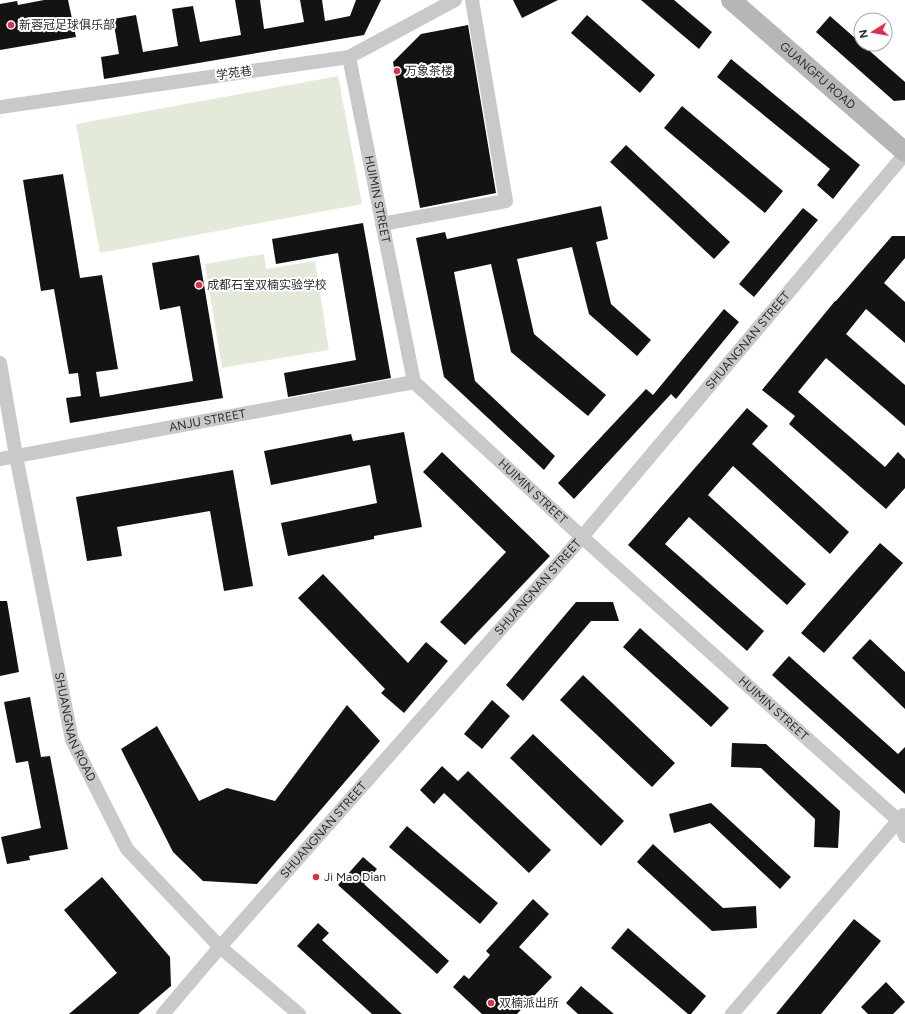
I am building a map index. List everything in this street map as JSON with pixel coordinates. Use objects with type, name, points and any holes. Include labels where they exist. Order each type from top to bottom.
[{"type":"street","name":"学苑巷","points":[[0,107],[349,57],[455,0]]},
{"type":"street","points":[[382,224],[506,201],[472,0]]},
{"type":"street","name":"GUANGFU ROAD","points":[[731,0],[905,153]]},
{"type":"street","name":"HUIMIN STREET","points":[[349,57],[414,382],[582,537],[902,817]]},
{"type":"street","name":"SHUANGNAN STREET","points":[[163,1014],[220,947],[582,537],[905,153]]},
{"type":"street","name":"SHUANGNAN ROAD","points":[[0,362],[16,456],[72,740],[127,849],[220,947],[299,1014]]},
{"type":"street","name":"ANJU STREET","points":[[0,459],[414,382]]},
{"type":"street","points":[[902,817],[905,836]]},
{"type":"street","points":[[732,1014],[902,817]]},
{"type":"green space","points":[[338,76],[362,204],[100,253],[76,124]]},
{"type":"green space","points":[[264,254],[266,269],[315,261],[329,350],[222,368],[205,264]]},
{"type":"building","points":[[44,0],[68,0],[76,37],[0,50],[0,4],[17,1],[18,5]]},
{"type":"building","points":[[235,0],[260,0],[264,29],[304,22],[300,0],[322,0],[325,21],[350,16],[356,0],[381,0],[364,35],[104,79],[101,57],[119,54],[113,19],[136,15],[143,52],[178,46],[172,9],[193,6],[200,42],[241,35]]},
{"type":"building","points":[[513,0],[558,0],[522,18]]},
{"type":"building","points":[[641,0],[674,0],[712,32],[699,49]]},
{"type":"building","points":[[587,15],[655,75],[640,93],[571,33]]},
{"type":"building","points":[[830,16],[853,36],[853,52],[871,52],[905,82],[905,100],[894,101],[816,32]]},
{"type":"building","points":[[468,25],[496,193],[420,208],[393,62],[421,34]]},
{"type":"building","points":[[731,59],[860,165],[833,199],[817,185],[830,169],[717,77]]},
{"type":"building","points":[[682,106],[783,191],[765,213],[664,128]]},
{"type":"building","points":[[626,145],[730,242],[714,259],[610,162]]},
{"type":"building","points":[[63,174],[80,278],[102,275],[118,369],[96,372],[100,397],[193,381],[180,306],[160,310],[152,263],[199,255],[223,398],[70,423],[66,398],[81,396],[78,373],[69,374],[54,289],[41,291],[23,180]]},
{"type":"building","points":[[601,206],[608,239],[596,242],[611,304],[651,340],[637,356],[589,314],[572,247],[517,259],[534,334],[606,395],[588,416],[511,352],[491,264],[454,272],[475,381],[555,456],[544,470],[444,377],[416,238],[445,232],[447,239]]},
{"type":"building","points":[[803,208],[818,220],[754,297],[739,284]]},
{"type":"building","points":[[363,223],[391,378],[288,397],[284,373],[356,360],[338,253],[276,264],[272,239]]},
{"type":"building","points":[[892,236],[905,236],[905,258],[884,283],[905,302],[905,343],[866,309],[846,334],[905,385],[905,426],[826,358],[798,392],[885,467],[898,452],[905,459],[905,488],[886,509],[789,424],[795,416],[762,390],[835,301]]},
{"type":"building","points":[[724,309],[739,322],[676,399],[671,394],[574,499],[558,483],[646,389],[653,395]]},
{"type":"building","points":[[747,408],[768,426],[752,444],[849,532],[830,554],[733,466],[708,495],[806,584],[787,605],[689,517],[665,544],[764,631],[747,651],[628,545]]},
{"type":"building","points":[[404,432],[422,527],[374,536],[374,539],[288,556],[281,523],[377,503],[370,465],[271,485],[264,451],[351,434],[353,441]]},
{"type":"building","points":[[442,452],[550,556],[465,645],[440,622],[506,552],[423,472]]},
{"type":"building","points":[[233,470],[253,586],[224,591],[210,511],[117,527],[122,556],[87,561],[76,497]]},
{"type":"building","points":[[880,543],[903,563],[824,653],[801,633]]},
{"type":"building","points":[[323,574],[408,663],[426,642],[448,661],[404,713],[381,693],[385,689],[298,598]]},
{"type":"building","points":[[0,601],[7,601],[19,672],[0,676]]},
{"type":"building","points":[[576,602],[613,602],[619,621],[591,621],[523,701],[506,685]]},
{"type":"building","points":[[640,628],[729,708],[711,727],[623,647]]},
{"type":"building","points":[[870,639],[905,672],[905,709],[852,658]]},
{"type":"building","points":[[789,656],[898,754],[905,747],[905,794],[772,675]]},
{"type":"building","points":[[583,675],[675,763],[652,787],[560,700]]},
{"type":"building","points":[[30,697],[41,757],[50,756],[68,849],[29,856],[30,860],[7,864],[1,837],[41,828],[28,761],[16,763],[4,702]]},
{"type":"building","points":[[492,700],[510,716],[482,749],[464,734]]},
{"type":"building","points":[[347,705],[380,741],[257,884],[203,881],[173,852],[121,749],[157,726],[199,801],[227,788],[275,801]]},
{"type":"building","points":[[533,734],[624,821],[601,846],[510,758]]},
{"type":"building","points":[[732,743],[766,744],[840,811],[838,848],[814,847],[815,819],[761,768],[731,767]]},
{"type":"building","points":[[442,766],[458,781],[468,771],[551,850],[529,873],[444,793],[434,804],[420,790]]},
{"type":"building","points":[[711,803],[791,877],[780,889],[710,823],[674,833],[669,814]]},
{"type":"building","points":[[407,826],[498,903],[480,924],[389,847]]},
{"type":"building","points":[[653,844],[723,908],[756,906],[757,928],[712,931],[637,862]]},
{"type":"building","points":[[363,857],[377,869],[364,884],[449,961],[437,974],[338,885]]},
{"type":"building","points":[[102,877],[170,957],[171,986],[138,1014],[69,1014],[117,973],[64,910]]},
{"type":"building","points":[[533,899],[549,914],[519,947],[552,977],[517,1014],[482,1014],[453,987],[464,975],[469,979],[490,955],[486,951]]},
{"type":"building","points":[[854,919],[881,941],[821,1014],[776,1014]]},
{"type":"building","points":[[318,923],[329,933],[322,940],[402,1014],[372,1014],[297,946]]},
{"type":"building","points":[[628,928],[706,996],[691,1014],[688,1014],[611,948]]},
{"type":"building","points":[[886,982],[905,1002],[893,1014],[868,1014],[861,1007]]},
{"type":"building","points":[[581,986],[614,1014],[578,1014],[566,1003]]},
{"type":"place","name":"新蓉冠足球俱乐部","points":[[11,25]]},
{"type":"place","name":"万象茶楼","points":[[397,71]]},
{"type":"place","name":"成都石室双楠实验学校","points":[[199,285]]},
{"type":"place","name":"Ji Mao Dian","points":[[316,877]]},
{"type":"place","name":"双楠派出所","points":[[491,1003]]}]
